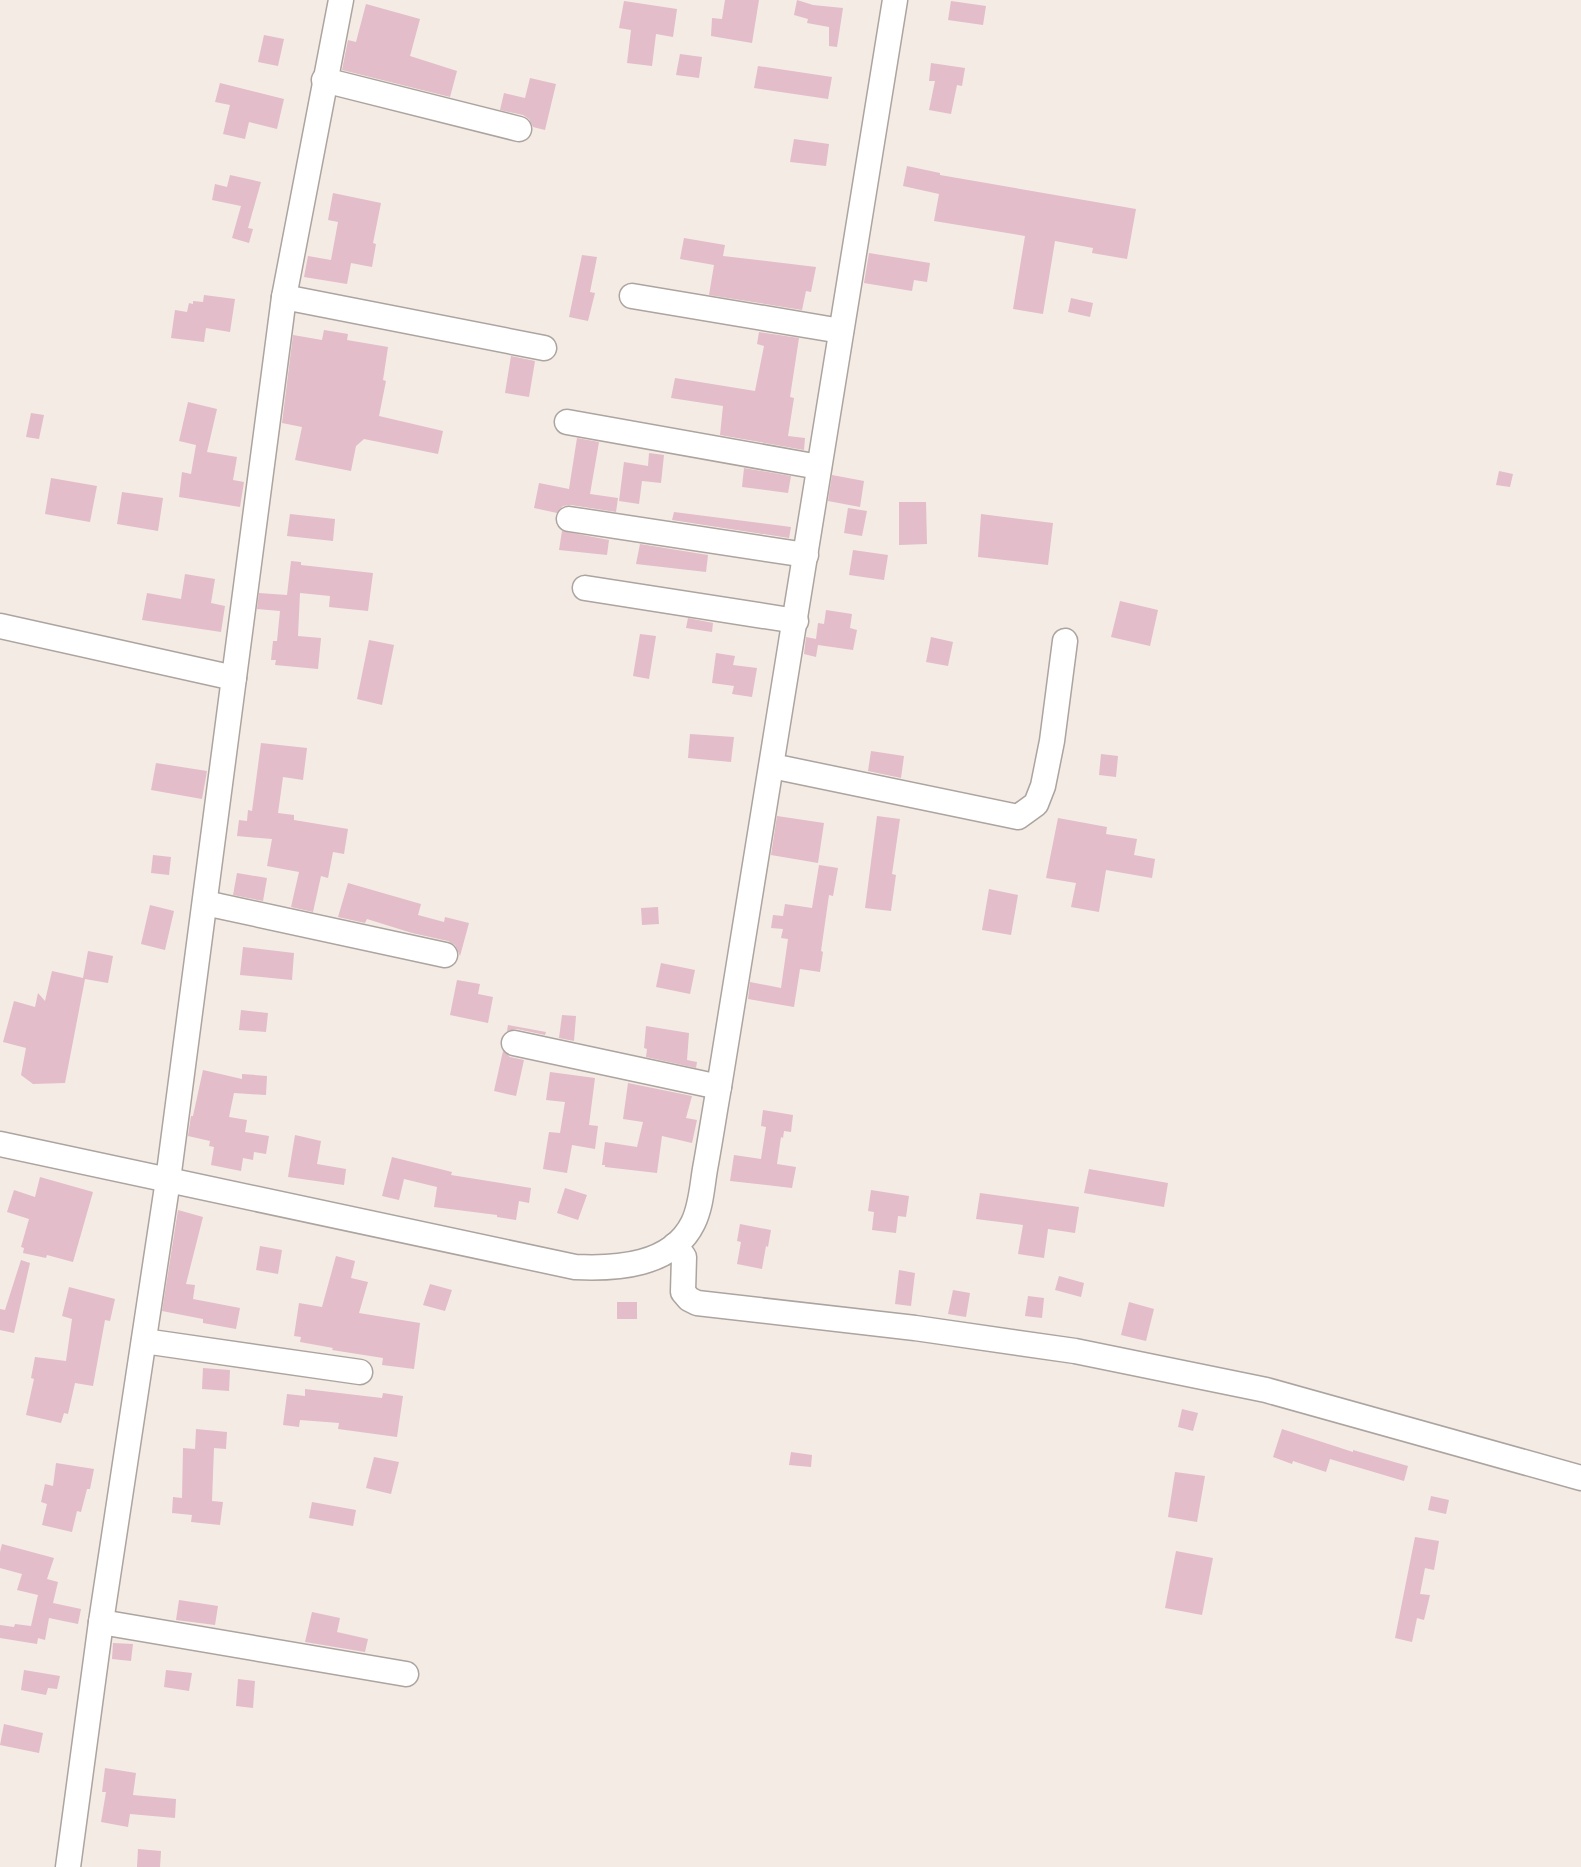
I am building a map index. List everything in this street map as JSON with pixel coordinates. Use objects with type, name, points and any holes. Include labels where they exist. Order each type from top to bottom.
[{"type":"street","points":[[68,1867],[101,1622],[168,1180],[284,297],[341,0]]},
{"type":"street","points":[[895,0],[719,1088],[697,1213],[685,1236],[680,1264],[683,1292],[697,1303],[915,1328],[1075,1351],[1266,1390],[1581,1478]]},
{"type":"street","points":[[324,80],[519,129]]},
{"type":"street","points":[[632,296],[841,331]]},
{"type":"street","points":[[284,297],[544,348]]},
{"type":"street","points":[[567,422],[819,467]]},
{"type":"street","points":[[569,519],[806,555]]},
{"type":"street","points":[[585,588],[796,621]]},
{"type":"street","points":[[0,626],[234,678]]},
{"type":"street","points":[[772,766],[1018,817],[1036,804],[1043,786],[1052,741],[1065,641]]},
{"type":"street","points":[[205,903],[445,955]]},
{"type":"street","points":[[514,1043],[719,1088]]},
{"type":"street","points":[[0,1144],[575,1267],[602,1268],[632,1265],[660,1255],[680,1264]]},
{"type":"street","points":[[144,1341],[360,1372]]},
{"type":"street","points":[[101,1622],[406,1674]]},
{"type":"building","points":[[725,0],[759,0],[752,43],[711,36],[712,18],[722,19]]},
{"type":"building","points":[[797,0],[813,5],[843,8],[837,47],[829,46],[829,27],[807,23],[808,19],[794,15]]},
{"type":"building","points":[[624,1],[677,9],[673,37],[656,34],[652,66],[627,63],[631,30],[619,28]]},
{"type":"building","points":[[951,1],[986,6],[983,25],[948,20]]},
{"type":"building","points":[[366,4],[420,19],[410,56],[457,71],[450,97],[342,70],[348,40],[356,42]]},
{"type":"building","points":[[264,35],[284,39],[278,66],[258,62]]},
{"type":"building","points":[[680,54],[702,57],[699,78],[676,75]]},
{"type":"building","points":[[931,63],[965,68],[962,86],[957,85],[951,114],[929,110],[935,81],[929,81]]},
{"type":"building","points":[[758,66],[832,77],[828,99],[754,88]]},
{"type":"building","points":[[530,78],[556,84],[545,130],[533,127],[529,119],[523,115],[500,110],[504,93],[525,98]]},
{"type":"building","points":[[220,83],[284,99],[277,129],[249,122],[245,139],[223,134],[230,105],[215,102]]},
{"type":"building","points":[[794,139],[829,144],[826,166],[790,162]]},
{"type":"building","points":[[907,166],[940,173],[940,175],[1136,209],[1127,259],[1092,253],[1093,248],[1055,241],[1043,314],[1013,309],[1025,236],[934,221],[939,194],[903,186]]},
{"type":"building","points":[[230,175],[261,182],[248,228],[253,229],[249,243],[232,238],[241,206],[212,200],[215,184],[227,187]]},
{"type":"building","points":[[333,193],[381,203],[373,243],[376,244],[372,267],[351,263],[347,284],[304,277],[308,256],[331,260],[338,222],[328,220]]},
{"type":"building","points":[[684,238],[725,245],[723,256],[816,267],[811,292],[806,291],[802,310],[709,295],[714,265],[680,259]]},
{"type":"building","points":[[869,253],[930,263],[927,282],[914,280],[912,291],[864,283]]},
{"type":"building","points":[[582,255],[597,257],[590,292],[595,293],[588,321],[569,317]]},
{"type":"building","points":[[204,295],[235,299],[230,332],[206,328],[204,342],[171,338],[175,310],[187,312],[189,303],[203,302]]},
{"type":"building","points":[[1071,298],[1093,303],[1090,317],[1068,312]]},
{"type":"building","points":[[324,330],[348,334],[347,340],[388,347],[383,380],[386,381],[379,416],[443,431],[438,454],[364,439],[356,446],[351,471],[295,460],[302,427],[282,423],[293,335],[322,340]]},
{"type":"building","points":[[759,332],[799,338],[790,397],[794,398],[788,436],[805,438],[804,450],[720,435],[723,406],[671,398],[675,378],[755,391],[764,346],[757,344]]},
{"type":"building","points":[[511,356],[535,361],[529,397],[505,393]]},
{"type":"building","points":[[188,402],[217,409],[207,452],[237,457],[233,480],[244,482],[240,507],[179,497],[182,472],[191,474],[196,445],[179,441]]},
{"type":"building","points":[[31,413],[44,415],[39,439],[26,437]]},
{"type":"building","points":[[577,438],[599,442],[590,494],[618,498],[616,512],[571,505],[563,506],[557,513],[534,508],[539,483],[569,489]]},
{"type":"building","points":[[649,453],[664,455],[661,483],[642,481],[639,504],[619,501],[624,462],[648,466]]},
{"type":"building","points":[[744,468],[791,476],[788,493],[742,487]]},
{"type":"building","points":[[1499,471],[1513,474],[1510,487],[1496,485]]},
{"type":"building","points":[[832,475],[864,481],[860,507],[828,501]]},
{"type":"building","points":[[51,478],[97,486],[90,522],[45,514]]},
{"type":"building","points":[[122,492],[163,498],[158,531],[117,524]]},
{"type":"building","points":[[899,502],[926,502],[927,544],[899,545]]},
{"type":"building","points":[[848,508],[867,511],[862,536],[844,533]]},
{"type":"building","points":[[674,512],[791,527],[789,538],[672,520]]},
{"type":"building","points":[[290,514],[335,519],[333,541],[287,536]]},
{"type":"building","points":[[981,514],[1053,523],[1048,565],[978,557]]},
{"type":"building","points":[[562,531],[609,540],[607,555],[559,550]]},
{"type":"building","points":[[640,544],[708,555],[706,572],[636,564]]},
{"type":"building","points":[[853,550],[888,555],[884,580],[849,575]]},
{"type":"building","points":[[291,561],[301,562],[301,565],[373,573],[368,611],[329,607],[330,596],[300,593],[298,636],[321,638],[318,669],[275,665],[276,660],[271,660],[273,641],[277,641],[280,611],[257,609],[259,593],[287,595]]},
{"type":"building","points":[[185,574],[215,579],[211,603],[225,606],[221,632],[142,620],[147,593],[181,599]]},
{"type":"building","points":[[1120,601],[1158,610],[1150,646],[1111,637]]},
{"type":"building","points":[[826,610],[852,614],[850,628],[857,630],[853,650],[818,645],[816,657],[804,654],[806,637],[816,639],[818,623],[824,624]]},
{"type":"building","points":[[688,618],[713,623],[712,632],[686,628]]},
{"type":"building","points":[[640,634],[656,636],[649,679],[633,676]]},
{"type":"building","points":[[931,637],[953,642],[948,666],[926,662]]},
{"type":"building","points":[[369,640],[394,645],[382,705],[357,699]]},
{"type":"building","points":[[716,653],[735,656],[733,665],[757,668],[752,697],[732,694],[734,686],[712,683]]},
{"type":"building","points":[[690,734],[734,737],[731,762],[688,758]]},
{"type":"building","points":[[261,743],[307,748],[303,780],[283,777],[278,813],[294,815],[294,820],[348,829],[344,854],[333,852],[328,878],[321,876],[313,912],[291,907],[299,872],[267,866],[272,839],[237,836],[239,820],[247,821],[248,810],[252,811]]},
{"type":"building","points":[[871,751],[904,756],[901,778],[868,771]]},
{"type":"building","points":[[1101,754],[1118,756],[1116,777],[1099,775]]},
{"type":"building","points":[[156,763],[207,771],[202,799],[151,790]]},
{"type":"building","points":[[777,816],[824,823],[818,863],[771,855]]},
{"type":"building","points":[[877,816],[900,819],[892,874],[896,875],[891,911],[865,908]]},
{"type":"building","points":[[1058,818],[1107,827],[1106,834],[1137,839],[1134,855],[1155,859],[1152,878],[1106,870],[1099,912],[1071,907],[1076,883],[1046,878]]},
{"type":"building","points":[[153,855],[171,857],[169,875],[151,873]]},
{"type":"building","points":[[819,865],[838,868],[833,896],[829,895],[820,972],[800,969],[794,1007],[748,999],[750,982],[781,988],[788,939],[781,938],[783,929],[771,928],[773,915],[783,916],[785,904],[812,908]]},
{"type":"building","points":[[237,873],[267,878],[263,901],[233,895]]},
{"type":"building","points":[[348,883],[421,904],[418,915],[444,922],[445,917],[469,923],[460,956],[455,945],[448,941],[367,919],[365,923],[338,917]]},
{"type":"building","points":[[989,889],[1018,895],[1011,935],[982,930]]},
{"type":"building","points":[[150,905],[174,911],[165,950],[141,944]]},
{"type":"building","points":[[658,907],[659,924],[642,925],[641,908]]},
{"type":"building","points":[[243,947],[294,953],[292,980],[240,975]]},
{"type":"building","points":[[88,951],[113,956],[108,983],[85,979],[65,1083],[33,1084],[21,1075],[26,1048],[3,1042],[14,1001],[35,1007],[38,993],[45,1001],[52,971],[83,978]]},
{"type":"building","points":[[661,963],[695,970],[690,994],[656,987]]},
{"type":"building","points":[[457,980],[480,984],[478,994],[493,997],[488,1023],[450,1015]]},
{"type":"building","points":[[241,1010],[268,1013],[266,1032],[239,1030]]},
{"type":"building","points":[[562,1015],[576,1016],[574,1041],[559,1038]]},
{"type":"building","points":[[508,1025],[546,1032],[545,1035],[517,1029],[507,1031]]},
{"type":"building","points":[[646,1026],[689,1033],[687,1060],[697,1062],[696,1068],[646,1057],[647,1049],[644,1048]]},
{"type":"building","points":[[503,1051],[510,1057],[524,1060],[516,1096],[494,1091]]},
{"type":"building","points":[[203,1070],[242,1079],[242,1074],[267,1076],[266,1095],[234,1093],[229,1117],[247,1120],[245,1132],[269,1136],[266,1154],[254,1152],[253,1160],[243,1158],[241,1171],[211,1165],[214,1147],[209,1146],[210,1141],[188,1136]]},
{"type":"building","points":[[550,1072],[595,1078],[589,1125],[598,1126],[595,1149],[572,1145],[567,1173],[543,1169],[549,1132],[560,1133],[565,1102],[546,1100]]},
{"type":"building","points":[[628,1083],[692,1096],[686,1118],[697,1120],[692,1143],[662,1136],[657,1173],[602,1165],[605,1142],[637,1147],[643,1122],[623,1119]]},
{"type":"building","points":[[763,1110],[793,1115],[791,1132],[784,1131],[783,1138],[781,1137],[777,1164],[796,1167],[792,1188],[730,1181],[734,1155],[761,1159],[766,1127],[761,1126]]},
{"type":"building","points":[[295,1135],[321,1141],[317,1164],[346,1169],[344,1185],[288,1177]]},
{"type":"building","points":[[392,1157],[452,1172],[451,1175],[531,1188],[529,1203],[519,1201],[516,1220],[497,1217],[497,1215],[434,1207],[437,1187],[404,1179],[399,1200],[382,1196]]},
{"type":"building","points":[[1089,1169],[1168,1183],[1164,1207],[1084,1193]]},
{"type":"building","points":[[40,1177],[93,1192],[73,1262],[47,1255],[46,1258],[23,1253],[24,1248],[21,1247],[29,1219],[7,1212],[14,1190],[35,1197]]},
{"type":"building","points":[[565,1188],[587,1195],[578,1220],[557,1213]]},
{"type":"building","points":[[871,1190],[909,1196],[906,1217],[898,1216],[896,1233],[872,1230],[874,1212],[868,1211]]},
{"type":"building","points":[[980,1193],[1079,1207],[1075,1233],[1048,1229],[1044,1258],[1018,1254],[1023,1225],[976,1219]]},
{"type":"building","points":[[178,1210],[203,1217],[186,1284],[195,1285],[193,1299],[240,1308],[236,1329],[203,1323],[203,1319],[162,1311]]},
{"type":"building","points":[[740,1224],[771,1230],[762,1269],[737,1264],[741,1242],[737,1241]]},
{"type":"building","points":[[260,1246],[282,1250],[278,1274],[256,1270]]},
{"type":"building","points":[[336,1256],[355,1261],[351,1278],[368,1282],[359,1313],[420,1323],[414,1369],[382,1365],[383,1358],[332,1350],[333,1348],[300,1342],[301,1337],[294,1336],[299,1303],[322,1307]]},
{"type":"building","points":[[21,1260],[30,1263],[14,1333],[0,1330],[0,1309],[5,1310]]},
{"type":"building","points":[[899,1270],[915,1273],[911,1306],[895,1304]]},
{"type":"building","points":[[1059,1276],[1084,1283],[1081,1297],[1055,1290]]},
{"type":"building","points":[[430,1284],[452,1290],[445,1311],[423,1305]]},
{"type":"building","points":[[69,1287],[115,1299],[110,1321],[105,1320],[93,1386],[75,1383],[68,1414],[64,1413],[61,1423],[26,1415],[34,1379],[31,1378],[35,1357],[66,1361],[72,1319],[62,1316]]},
{"type":"building","points":[[953,1290],[970,1293],[966,1317],[948,1314]]},
{"type":"building","points":[[1028,1296],[1044,1298],[1042,1318],[1025,1316]]},
{"type":"building","points":[[617,1302],[637,1302],[637,1319],[617,1319]]},
{"type":"building","points":[[1129,1302],[1154,1309],[1146,1341],[1121,1335]]},
{"type":"building","points":[[203,1368],[230,1370],[229,1391],[202,1389]]},
{"type":"building","points":[[305,1389],[382,1398],[383,1393],[403,1396],[397,1437],[338,1429],[339,1423],[300,1420],[299,1427],[283,1425],[287,1394],[305,1396]]},
{"type":"building","points":[[1182,1409],[1198,1413],[1193,1431],[1178,1427]]},
{"type":"building","points":[[196,1429],[227,1432],[226,1449],[214,1448],[212,1501],[223,1502],[220,1525],[191,1522],[192,1515],[172,1513],[173,1497],[182,1498],[183,1448],[195,1449]]},
{"type":"building","points":[[1282,1429],[1353,1452],[1353,1450],[1408,1466],[1404,1481],[1330,1459],[1326,1472],[1273,1457]]},
{"type":"building","points":[[791,1452],[812,1455],[811,1467],[789,1465]]},
{"type":"building","points":[[374,1457],[399,1462],[391,1494],[366,1488]]},
{"type":"building","points":[[56,1463],[94,1469],[90,1489],[87,1489],[81,1512],[77,1511],[72,1532],[42,1525],[47,1504],[41,1502],[45,1484],[53,1486]]},
{"type":"building","points":[[1175,1472],[1205,1476],[1197,1522],[1168,1517]]},
{"type":"building","points":[[1431,1496],[1449,1500],[1446,1514],[1428,1510]]},
{"type":"building","points":[[312,1502],[356,1510],[353,1526],[309,1518]]},
{"type":"building","points":[[1415,1537],[1439,1541],[1434,1570],[1425,1568],[1420,1594],[1430,1595],[1424,1620],[1417,1618],[1412,1642],[1395,1638]]},
{"type":"building","points":[[2,1544],[54,1558],[47,1579],[58,1582],[53,1603],[81,1609],[78,1624],[49,1618],[45,1640],[38,1638],[37,1644],[0,1638],[0,1625],[31,1626],[38,1595],[17,1590],[22,1574],[0,1568]]},
{"type":"building","points":[[1176,1551],[1213,1558],[1202,1615],[1165,1608]]},
{"type":"building","points":[[179,1600],[218,1606],[215,1625],[176,1620]]},
{"type":"building","points":[[312,1612],[340,1618],[337,1632],[368,1639],[365,1652],[305,1642]]},
{"type":"building","points":[[113,1643],[133,1644],[131,1661],[112,1659]]},
{"type":"building","points":[[24,1670],[60,1676],[57,1689],[48,1688],[46,1695],[21,1690]]},
{"type":"building","points":[[166,1670],[192,1673],[189,1691],[164,1687]]},
{"type":"building","points":[[238,1679],[255,1681],[253,1708],[236,1706]]},
{"type":"building","points":[[4,1724],[43,1733],[39,1753],[0,1745]]},
{"type":"building","points":[[105,1768],[136,1773],[133,1795],[176,1799],[175,1818],[130,1814],[128,1827],[101,1822],[106,1792],[102,1792]]},
{"type":"building","points":[[138,1849],[161,1851],[160,1867],[137,1867]]}]
